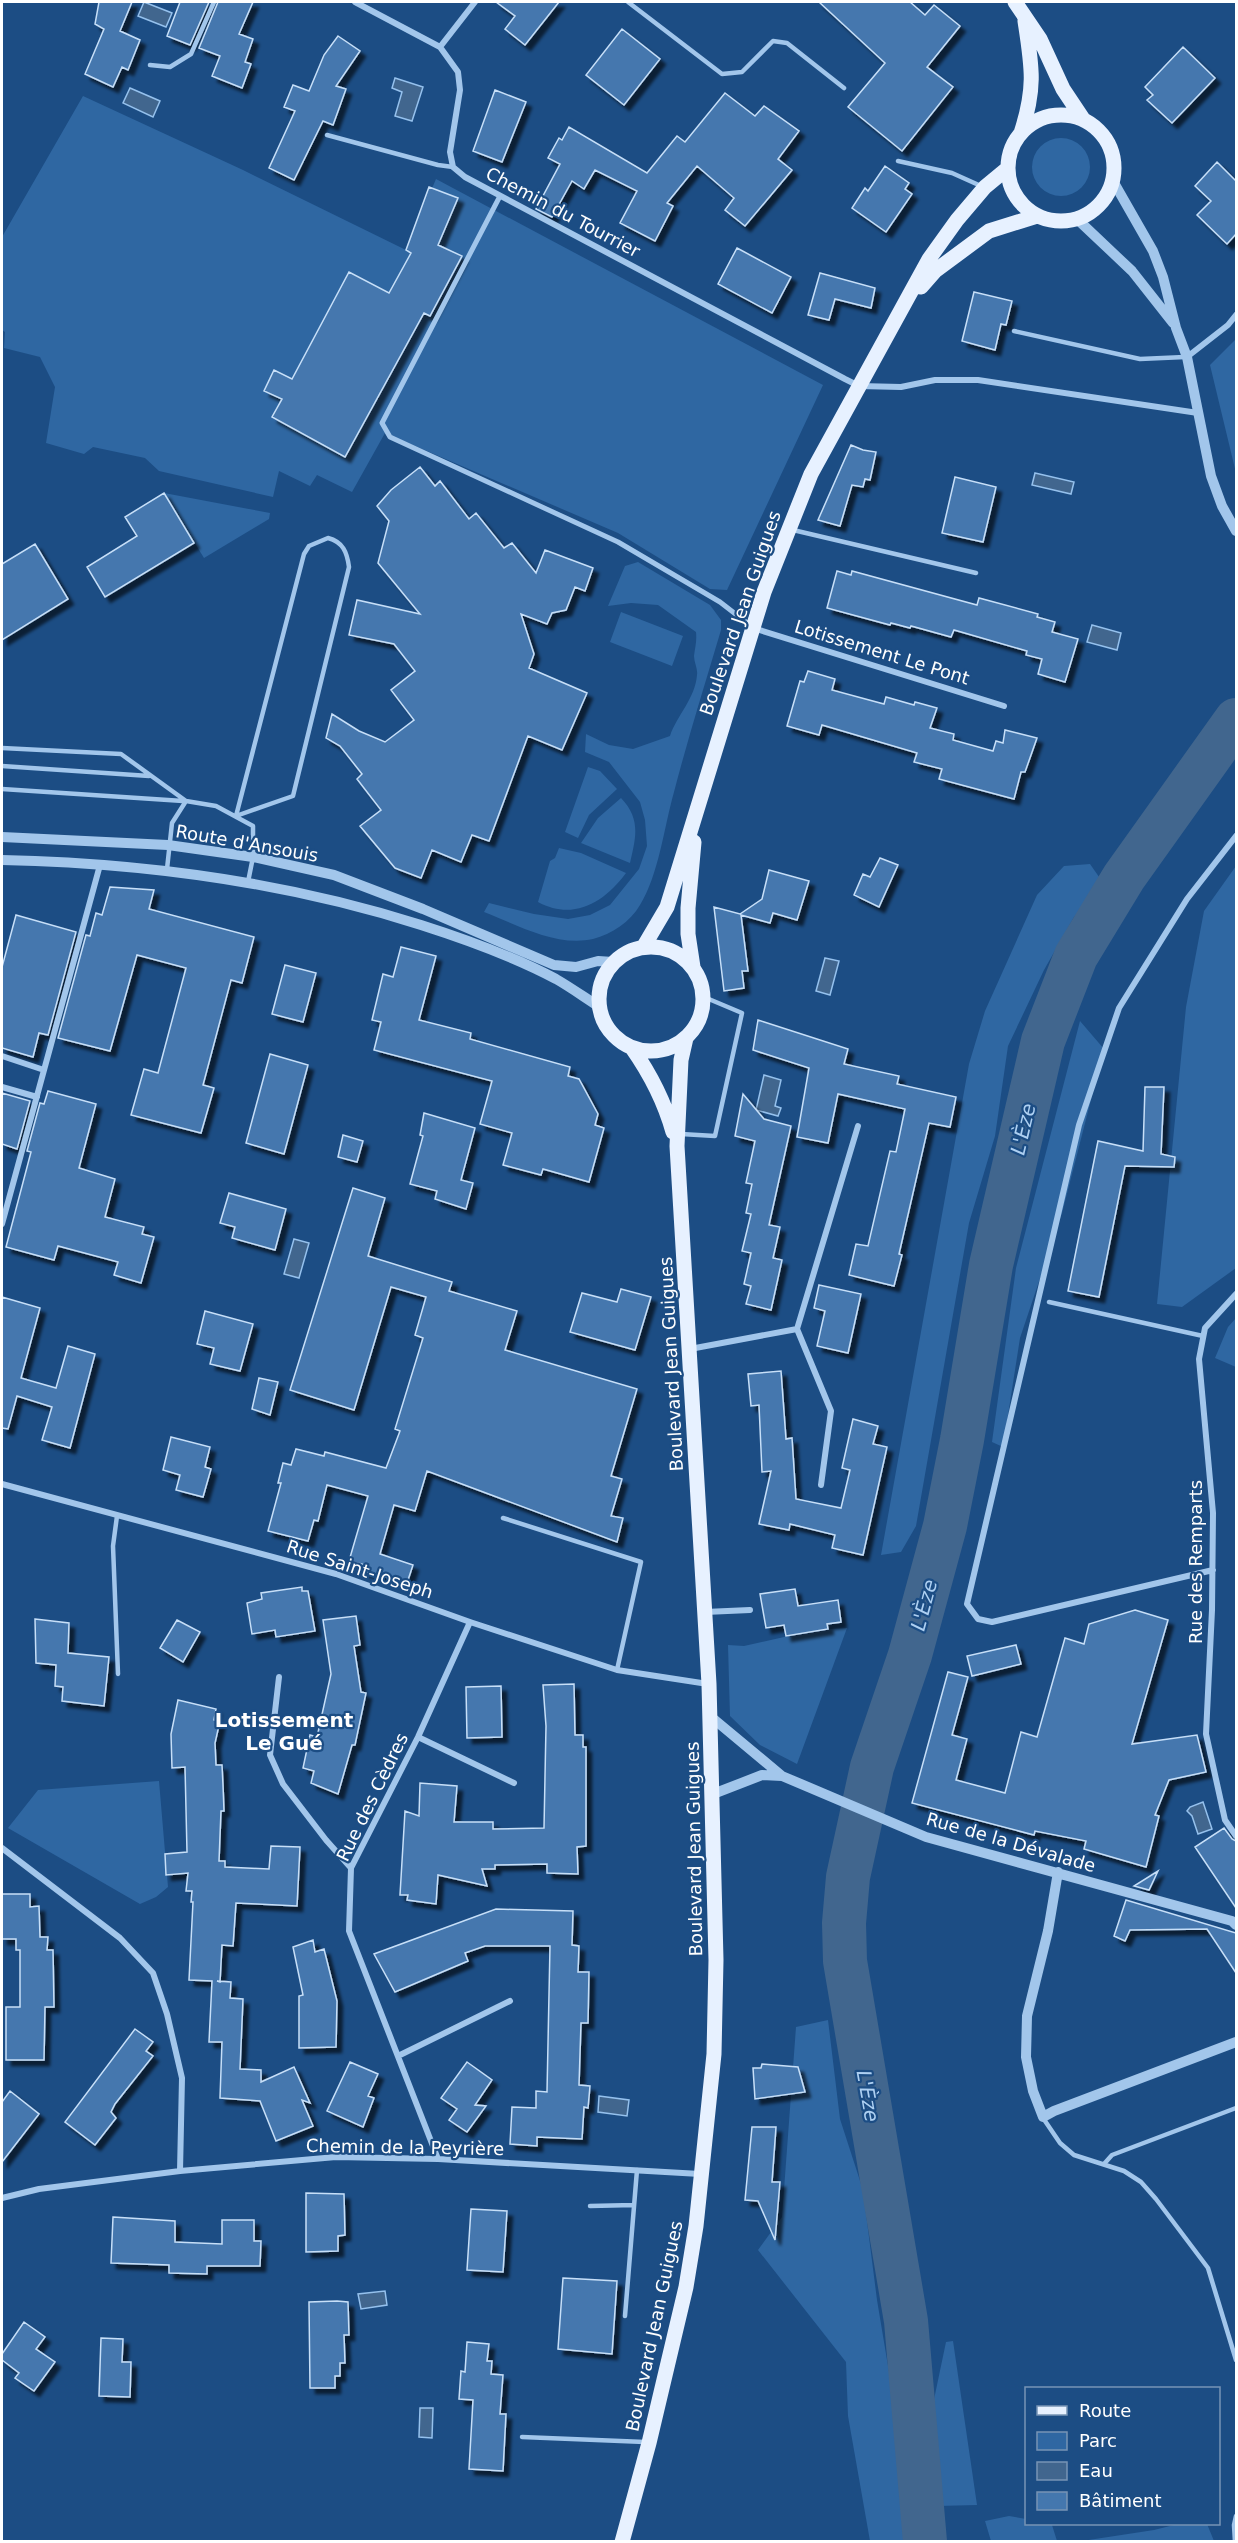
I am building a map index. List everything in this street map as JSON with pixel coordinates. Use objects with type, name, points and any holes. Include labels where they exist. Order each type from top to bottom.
[{"type":"main road","points":[[1015,2],[1040,39],[1063,89],[1083,119],[1098,130],[1109,145],[1114,162],[1113,181],[1106,197],[1093,210],[1077,219],[1050,220],[1037,216],[1022,204],[1012,188],[1008,168],[1010,154],[1021,133],[1030,106],[1033,77],[1024,17]]},
{"type":"main road","points":[[1021,133],[1034,122],[1050,116],[1067,115],[1083,119]]},
{"type":"main road","name":"Boulevard Jean Guigues","points":[[644,946],[667,907],[752,627],[788,528],[811,474],[929,259],[957,220],[985,187],[1008,168]]},
{"type":"main road","name":"Boulevard Jean Guigues","points":[[904,308],[935,271],[980,237],[989,231],[1037,216]]},
{"type":"main road","name":"Boulevard Jean Guigues","points":[[693,968],[688,934],[688,908],[697,810]]},
{"type":"main road","points":[[644,946],[658,946],[684,957],[701,981],[704,997],[698,1021],[686,1038],[660,1051],[646,1052],[620,1041],[609,1031],[598,1005],[599,990],[604,975],[613,962],[622,954],[644,946]]},
{"type":"main road","name":"Boulevard Jean Guigues","points":[[622,2541],[649,2443],[686,2287],[702,2174],[714,2054],[716,1960],[709,1684],[677,1140],[681,1060],[686,1038]]},
{"type":"main road","name":"Boulevard Jean Guigues","points":[[632,1048],[650,1073],[663,1100],[677,1140]]},
{"type":"street","points":[[356,2],[440,47],[458,72],[460,90],[450,152],[453,167]]},
{"type":"street","points":[[440,47],[475,2]]},
{"type":"street","name":"Chemin du Tourrier","points":[[453,167],[465,177],[500,196],[859,386]]},
{"type":"street","points":[[1113,181],[1153,251],[1163,277],[1176,328],[1187,357],[1211,476],[1222,506],[1236,531]]},
{"type":"street","points":[[500,196],[382,423],[390,437],[618,542],[720,602],[752,627]]},
{"type":"street","points":[[1077,219],[1132,271],[1176,328]]},
{"type":"street","points":[[1187,357],[1228,325],[1236,315]]},
{"type":"street","points":[[859,386],[901,387],[935,380],[978,380],[1198,413]]},
{"type":"street","name":"Lotissement Le Pont","points":[[752,627],[1004,706]]},
{"type":"street","points":[[1213,1570],[992,1622],[978,1619],[968,1604],[1079,1125],[1115,1019],[1119,1008],[1187,899],[1236,836]]},
{"type":"street","name":"Route d'Ansouis","points":[[2,837],[168,845],[253,857],[334,875],[423,909],[554,965],[576,967],[598,961],[613,962]]},
{"type":"street","points":[[2,860],[166,871],[248,882],[323,897],[470,941],[556,980],[598,1005]]},
{"type":"street","points":[[2,1224],[100,865]]},
{"type":"street","points":[[2,1056],[44,1070]]},
{"type":"street","points":[[2,1087],[37,1097]]},
{"type":"street","points":[[821,1485],[831,1411],[797,1329],[858,1126]]},
{"type":"street","name":"Rue des Remparts","points":[[1236,1294],[1205,1328],[1199,1359],[1213,1513],[1213,1570],[1206,1734],[1225,1820],[1236,1836]]},
{"type":"street","points":[[689,1349],[797,1329]]},
{"type":"street","name":"Rue Saint-Joseph","points":[[2,1484],[336,1574],[470,1622],[617,1670],[709,1684]]},
{"type":"street","points":[[704,1612],[750,1610]]},
{"type":"street","name":"Rue des Cèdres","points":[[438,2159],[349,1931],[351,1868],[418,1737],[470,1622]]},
{"type":"street","points":[[279,1677],[270,1755],[283,1784],[326,1840],[351,1868]]},
{"type":"street","name":"Rue de la Dévalade","points":[[710,1716],[782,1776],[926,1837],[1232,1921],[1236,1925]]},
{"type":"street","points":[[418,1737],[514,1783]]},
{"type":"street","name":"Rue de la Dévalade","points":[[713,1794],[762,1775],[782,1776]]},
{"type":"street","points":[[2,1848],[120,1938],[153,1973],[167,2014],[182,2078],[180,2171]]},
{"type":"street","points":[[1058,1872],[1027,2016],[1026,2057],[1033,2091],[1043,2117],[1236,2042]]},
{"type":"street","points":[[398,2056],[510,2001]]},
{"type":"street","name":"Chemin de la Peyrière","points":[[2,2198],[39,2188],[180,2171],[336,2157],[438,2159],[702,2174]]},
{"type":"lane","points":[[150,65],[170,67],[191,54],[214,2]]},
{"type":"lane","points":[[628,2],[722,74],[742,72],[773,41],[787,43],[844,88]]},
{"type":"lane","points":[[327,135],[453,167]]},
{"type":"lane","points":[[898,161],[952,173],[985,187]]},
{"type":"lane","points":[[1014,331],[1140,359],[1187,357]]},
{"type":"lane","points":[[788,528],[976,573]]},
{"type":"lane","points":[[328,538],[334,540],[342,545],[347,553],[349,567],[293,796],[236,816],[304,554],[309,546],[318,541],[328,538]]},
{"type":"lane","points":[[2,748],[121,754],[186,801]]},
{"type":"lane","points":[[2,766],[149,776]]},
{"type":"lane","points":[[2,789],[186,801],[216,806],[253,826],[253,857],[248,882]]},
{"type":"lane","points":[[166,871],[172,823],[186,801]]},
{"type":"lane","points":[[677,1140],[715,1136],[742,1013],[704,997]]},
{"type":"lane","points":[[1049,1302],[1203,1336]]},
{"type":"lane","points":[[117,1516],[113,1546],[118,1674]]},
{"type":"lane","points":[[503,1518],[641,1562],[617,1670]]},
{"type":"lane","points":[[1104,2164],[1113,2155],[1236,2108]]},
{"type":"lane","points":[[1043,2117],[1060,2143],[1074,2155],[1124,2171],[1142,2182],[1208,2268],[1236,2360]]},
{"type":"lane","points":[[625,2316],[637,2170]]},
{"type":"lane","points":[[590,2206],[634,2205]]},
{"type":"lane","points":[[522,2437],[649,2443]]},
{"type":"lane","points":[[1235,2541],[1236,2516]]},
{"type":"green space","points":[[83,96],[243,170],[406,250],[436,179],[823,385],[727,590],[710,589],[618,533],[385,433],[352,492],[317,475],[310,486],[279,471],[273,497],[159,471],[145,458],[93,447],[84,454],[46,443],[55,387],[40,357],[4,348],[2,237]]},
{"type":"green space","points":[[1061,138],[1072,140],[1085,151],[1090,167],[1088,178],[1077,191],[1061,196],[1050,194],[1037,183],[1032,167],[1034,156],[1045,143]]},
{"type":"green space","points":[[1236,339],[1236,473],[1210,365]]},
{"type":"green space","points":[[164,493],[270,513],[269,519],[204,558]]},
{"type":"green space","points":[[638,562],[710,605],[721,620],[721,630],[679,772],[647,893],[636,911],[614,931],[593,939],[565,940],[537,933],[484,912],[489,903],[534,914],[568,919],[590,915],[610,905],[639,869],[647,846],[645,820],[640,802],[609,762],[585,752],[586,734],[609,745],[633,749],[670,736],[693,692],[697,673],[694,656],[696,632],[658,605],[631,603],[608,606],[625,566]]},
{"type":"green space","points":[[621,612],[683,636],[672,666],[610,642]]},
{"type":"green space","points":[[588,767],[600,771],[617,789],[589,815],[578,838],[565,832]]},
{"type":"green space","points":[[621,798],[632,813],[634,821],[635,837],[630,863],[581,843],[598,818]]},
{"type":"green space","points":[[559,848],[581,853],[626,873],[608,893],[587,906],[563,910],[551,907],[538,902],[550,861],[555,858]]},
{"type":"green space","points":[[1090,864],[1104,884],[1074,917],[1044,970],[1008,1046],[995,1136],[969,1223],[916,1526],[901,1552],[881,1555],[969,1064],[985,1011],[1037,895],[1064,866]]},
{"type":"green space","points":[[1236,866],[1236,1268],[1182,1307],[1157,1304],[1186,1007],[1204,911]]},
{"type":"green space","points":[[1080,1021],[1104,1049],[1062,1213],[1020,1338],[1003,1447],[992,1442],[1016,1268]]},
{"type":"green space","points":[[1236,1318],[1236,1367],[1215,1358],[1228,1327]]},
{"type":"green space","points":[[847,1628],[797,1764],[760,1745],[730,1716],[728,1645],[744,1646],[815,1630]]},
{"type":"green space","points":[[159,1781],[168,1887],[156,1897],[140,1904],[8,1828],[38,1790]]},
{"type":"green space","points":[[828,2020],[840,2119],[863,2190],[877,2300],[895,2408],[911,2541],[870,2541],[848,2416],[846,2362],[758,2250],[782,2217],[796,2027]]},
{"type":"green space","points":[[953,2341],[977,2505],[937,2506],[932,2409],[946,2342]]},
{"type":"green space","points":[[1009,2516],[1025,2519],[1025,2525],[1052,2525],[1057,2541],[991,2541],[985,2521]]},
{"type":"green space","points":[[1174,2525],[1207,2525],[1214,2541],[1082,2541]]},
{"type":"water","points":[[144,2],[172,13],[166,27],[138,16]]},
{"type":"water","points":[[395,78],[423,87],[412,121],[395,116],[402,92],[392,88]]},
{"type":"water","points":[[130,88],[160,101],[153,117],[123,103]]},
{"type":"water","points":[[1035,473],[1074,482],[1071,494],[1032,485]]},
{"type":"water","points":[[1092,625],[1121,633],[1117,650],[1087,642]]},
{"type":"water","points":[[825,958],[839,961],[830,995],[816,991]]},
{"type":"water","points":[[764,1075],[781,1080],[775,1106],[781,1108],[778,1116],[756,1110]]},
{"type":"water","points":[[294,1239],[309,1243],[299,1278],[284,1274]]},
{"type":"water","points":[[1203,1802],[1212,1829],[1198,1834],[1192,1816],[1187,1811],[1190,1807]]},
{"type":"water","points":[[599,2096],[629,2100],[627,2116],[598,2112]]},
{"type":"water","points":[[385,2291],[387,2305],[361,2309],[358,2294]]},
{"type":"water","points":[[420,2408],[433,2408],[432,2438],[419,2437]]},
{"type":"building","points":[[99,2],[132,2],[120,31],[140,40],[128,70],[122,67],[113,87],[85,74],[104,29],[95,24]]},
{"type":"building","points":[[180,2],[209,2],[190,45],[167,36]]},
{"type":"building","points":[[218,2],[253,2],[239,34],[253,39],[245,62],[251,64],[242,88],[212,76],[220,56],[199,48]]},
{"type":"building","points":[[496,2],[559,2],[525,45],[505,29],[515,16]]},
{"type":"building","points":[[819,2],[910,2],[925,15],[934,5],[960,26],[927,67],[953,87],[902,151],[848,107],[885,63]]},
{"type":"building","points":[[622,29],[660,59],[624,105],[586,75]]},
{"type":"building","points":[[338,36],[360,51],[336,86],[346,89],[333,125],[323,121],[294,180],[269,168],[295,111],[284,107],[293,85],[309,91],[324,55]]},
{"type":"building","points":[[1183,47],[1215,78],[1172,123],[1147,100],[1153,95],[1145,87]]},
{"type":"building","points":[[495,90],[526,102],[502,162],[473,151]]},
{"type":"building","points":[[725,93],[755,116],[764,106],[799,131],[778,159],[792,170],[745,226],[725,210],[734,198],[697,166],[667,203],[673,206],[655,241],[620,223],[637,191],[595,170],[584,189],[572,181],[552,217],[536,209],[560,164],[548,158],[559,138],[562,140],[569,127],[647,173],[677,136],[685,142]]},
{"type":"building","points":[[1217,162],[1236,181],[1236,234],[1227,244],[1197,215],[1211,201],[1195,186]]},
{"type":"building","points":[[885,166],[909,183],[905,189],[912,194],[886,232],[852,208],[865,188],[868,191]]},
{"type":"building","points":[[429,187],[458,198],[438,245],[462,256],[430,316],[424,313],[345,457],[272,417],[282,399],[264,391],[274,370],[292,379],[349,272],[389,293],[411,253],[406,250]]},
{"type":"building","points":[[737,248],[791,277],[772,313],[718,284]]},
{"type":"building","points":[[820,273],[875,288],[871,308],[835,299],[829,320],[808,315]]},
{"type":"building","points":[[974,292],[1012,301],[1006,325],[1001,324],[995,350],[962,341]]},
{"type":"building","points":[[851,445],[876,452],[870,480],[865,479],[863,487],[852,485],[840,526],[818,520]]},
{"type":"building","points":[[420,467],[435,486],[440,481],[469,519],[476,513],[504,548],[512,543],[536,573],[545,550],[593,568],[585,591],[575,587],[566,610],[552,613],[547,624],[521,614],[534,654],[529,668],[587,693],[562,750],[528,736],[489,841],[472,835],[461,862],[432,850],[421,878],[395,868],[360,826],[381,810],[357,779],[362,774],[340,746],[326,738],[332,714],[359,731],[385,742],[414,720],[391,690],[415,671],[394,644],[349,635],[357,600],[420,614],[378,563],[389,521],[377,506],[391,490]]},
{"type":"building","points":[[955,477],[996,487],[983,542],[942,533]]},
{"type":"building","points":[[164,493],[194,543],[105,597],[87,567],[137,536],[125,517]]},
{"type":"building","points":[[35,544],[68,599],[2,640],[2,564]]},
{"type":"building","points":[[837,571],[851,575],[852,571],[977,605],[979,598],[1038,614],[1037,617],[1055,622],[1052,632],[1078,639],[1065,682],[1038,674],[1042,659],[1026,655],[1027,651],[954,630],[951,637],[911,626],[910,628],[891,623],[890,625],[827,608]]},
{"type":"building","points":[[808,671],[835,679],[832,690],[884,704],[886,697],[914,705],[915,702],[937,708],[930,728],[954,734],[953,740],[993,751],[996,741],[1003,743],[1005,730],[1037,738],[1025,772],[1021,772],[1014,799],[939,779],[942,769],[914,762],[917,753],[822,725],[819,735],[787,726],[800,681],[804,682]]},
{"type":"building","points":[[880,858],[898,865],[879,907],[854,895],[863,874],[870,877]]},
{"type":"building","points":[[769,870],[809,881],[797,920],[773,913],[770,923],[741,915],[748,971],[742,971],[744,988],[724,991],[714,907],[740,914],[762,899]]},
{"type":"building","points":[[110,887],[154,890],[149,909],[254,937],[242,983],[231,980],[203,1085],[214,1088],[201,1133],[131,1115],[144,1069],[158,1073],[186,968],[137,955],[110,1051],[58,1038],[86,935],[90,936],[96,913],[102,915]]},
{"type":"building","points":[[16,915],[76,932],[48,1035],[39,1033],[33,1057],[2,1048],[2,967]]},
{"type":"building","points":[[401,947],[436,956],[419,1020],[471,1033],[470,1039],[570,1067],[568,1076],[579,1079],[598,1114],[595,1125],[604,1128],[589,1182],[543,1169],[541,1175],[503,1165],[512,1133],[480,1124],[492,1081],[374,1050],[381,1022],[372,1020],[383,974],[393,977]]},
{"type":"building","points":[[285,965],[316,973],[303,1022],[272,1014]]},
{"type":"building","points":[[758,1020],[848,1049],[844,1064],[899,1076],[897,1084],[956,1097],[950,1127],[929,1123],[899,1254],[902,1255],[894,1286],[849,1275],[856,1244],[868,1246],[890,1151],[896,1152],[905,1109],[838,1094],[828,1143],[797,1137],[809,1068],[753,1050]]},
{"type":"building","points":[[270,1054],[308,1065],[284,1154],[246,1143]]},
{"type":"building","points":[[1145,1087],[1164,1087],[1161,1154],[1175,1157],[1174,1167],[1125,1166],[1099,1297],[1068,1291],[1098,1141],[1143,1151]]},
{"type":"building","points":[[48,1091],[96,1104],[79,1168],[115,1179],[105,1217],[144,1227],[142,1234],[154,1237],[141,1283],[114,1275],[118,1262],[58,1246],[54,1260],[6,1247],[31,1152],[27,1151],[40,1103],[44,1104]]},
{"type":"building","points":[[2,1093],[30,1101],[17,1149],[2,1144]]},
{"type":"building","points":[[743,1094],[764,1119],[791,1126],[769,1225],[780,1227],[773,1258],[782,1260],[771,1310],[746,1304],[751,1286],[744,1284],[751,1253],[742,1251],[751,1214],[746,1213],[752,1184],[746,1183],[755,1141],[735,1136]]},
{"type":"building","points":[[424,1113],[475,1128],[461,1180],[473,1183],[466,1209],[435,1199],[437,1191],[410,1184],[423,1136],[420,1135]]},
{"type":"building","points":[[343,1135],[363,1141],[357,1162],[338,1157]]},
{"type":"building","points":[[353,1188],[385,1198],[368,1256],[452,1282],[449,1291],[517,1311],[505,1350],[637,1389],[611,1476],[622,1479],[611,1516],[623,1518],[617,1542],[427,1471],[415,1511],[394,1505],[380,1554],[413,1565],[407,1583],[360,1570],[362,1564],[349,1561],[368,1496],[327,1485],[318,1521],[314,1520],[308,1541],[268,1531],[281,1483],[278,1483],[283,1463],[291,1465],[296,1449],[324,1456],[325,1452],[386,1468],[400,1431],[395,1429],[423,1338],[415,1335],[426,1297],[391,1287],[354,1410],[290,1390]]},
{"type":"building","points":[[229,1193],[286,1209],[275,1250],[232,1238],[235,1227],[220,1223]]},
{"type":"building","points":[[819,1285],[861,1294],[848,1353],[817,1346],[825,1311],[814,1308]]},
{"type":"building","points":[[621,1289],[651,1297],[635,1350],[570,1332],[582,1293],[617,1302]]},
{"type":"building","points":[[2,1297],[40,1308],[21,1378],[56,1388],[68,1346],[95,1354],[70,1448],[42,1440],[52,1407],[17,1396],[8,1429],[2,1428]]},
{"type":"building","points":[[205,1311],[253,1324],[240,1371],[210,1364],[214,1348],[197,1344]]},
{"type":"building","points":[[781,1371],[786,1439],[792,1438],[796,1499],[841,1508],[850,1470],[842,1468],[853,1419],[878,1426],[873,1444],[887,1447],[863,1555],[832,1548],[835,1535],[790,1524],[789,1530],[759,1524],[771,1471],[762,1472],[759,1405],[751,1406],[748,1374]]},
{"type":"building","points":[[259,1378],[278,1382],[270,1415],[252,1409]]},
{"type":"building","points":[[171,1437],[210,1447],[205,1467],[211,1469],[203,1497],[176,1490],[180,1475],[163,1470]]},
{"type":"building","points":[[302,1587],[302,1591],[308,1591],[315,1631],[276,1637],[275,1630],[252,1634],[247,1603],[262,1599],[261,1593]]},
{"type":"building","points":[[795,1589],[798,1606],[838,1600],[841,1622],[827,1624],[828,1629],[786,1636],[784,1625],[766,1628],[760,1594]]},
{"type":"building","points":[[1135,1610],[1168,1620],[1132,1744],[1197,1735],[1206,1772],[1169,1780],[1155,1815],[1159,1816],[1146,1867],[1084,1849],[1086,1841],[1035,1831],[1034,1835],[912,1803],[948,1672],[968,1677],[952,1735],[967,1739],[956,1780],[1005,1793],[1021,1732],[1037,1737],[1065,1638],[1084,1644],[1089,1624]]},
{"type":"building","points":[[356,1616],[360,1645],[354,1646],[361,1692],[366,1693],[355,1745],[352,1745],[338,1794],[311,1783],[314,1771],[303,1768],[310,1735],[317,1737],[331,1674],[323,1620]]},
{"type":"building","points":[[35,1619],[69,1623],[68,1653],[109,1657],[104,1706],[62,1701],[63,1687],[55,1686],[56,1665],[36,1663]]},
{"type":"building","points":[[177,1620],[200,1632],[183,1662],[160,1648]]},
{"type":"building","points":[[1016,1645],[1021,1664],[972,1676],[967,1656]]},
{"type":"building","points":[[574,1684],[575,1735],[583,1735],[583,1747],[586,1747],[586,1846],[577,1847],[578,1874],[547,1873],[547,1864],[495,1865],[495,1869],[482,1869],[487,1886],[438,1875],[436,1904],[407,1900],[408,1895],[400,1895],[405,1811],[419,1816],[420,1783],[457,1786],[454,1822],[493,1822],[493,1829],[544,1828],[546,1726],[543,1685]]},
{"type":"building","points":[[501,1686],[502,1737],[467,1738],[466,1687]]},
{"type":"building","points":[[178,1700],[216,1709],[214,1720],[220,1721],[215,1743],[216,1765],[222,1765],[224,1811],[221,1811],[219,1861],[225,1861],[225,1867],[269,1869],[271,1846],[300,1847],[297,1906],[236,1903],[233,1946],[222,1945],[220,1981],[231,1982],[230,1998],[243,1999],[240,2069],[261,2070],[261,2082],[294,2067],[310,2103],[302,2100],[313,2126],[276,2141],[260,2101],[220,2098],[222,2042],[209,2042],[212,1981],[189,1980],[192,1891],[186,1891],[188,1873],[166,1875],[165,1854],[187,1852],[185,1767],[172,1768],[171,1734]]},
{"type":"building","points":[[1224,1828],[1236,1841],[1236,1908],[1195,1847]]},
{"type":"building","points":[[1158,1871],[1149,1890],[1134,1886]]},
{"type":"building","points":[[2,1894],[30,1894],[30,1907],[39,1906],[40,1937],[48,1937],[47,1950],[53,1950],[54,2007],[45,2007],[44,2060],[6,2060],[6,2007],[20,2007],[20,1950],[16,1950],[16,1939],[2,1939]]},
{"type":"building","points":[[1126,1900],[1236,1933],[1236,1973],[1207,1929],[1130,1930],[1125,1941],[1114,1936]]},
{"type":"building","points":[[496,1909],[573,1911],[572,1945],[579,1946],[578,1972],[589,1972],[588,2023],[581,2023],[579,2085],[590,2086],[588,2108],[584,2107],[582,2139],[537,2137],[537,2146],[510,2144],[512,2107],[536,2108],[536,2091],[547,2092],[550,1946],[485,1946],[465,1953],[468,1961],[395,1992],[374,1954]]},
{"type":"building","points":[[313,1940],[315,1952],[324,1949],[337,2001],[336,2047],[299,2048],[299,1996],[303,1995],[293,1947]]},
{"type":"building","points":[[135,2029],[153,2042],[146,2051],[153,2056],[115,2104],[111,2112],[116,2118],[95,2145],[65,2122]]},
{"type":"building","points":[[350,2062],[378,2074],[368,2096],[374,2098],[363,2127],[327,2111]]},
{"type":"building","points":[[467,2062],[492,2080],[475,2105],[486,2106],[467,2132],[449,2120],[457,2109],[441,2098]]},
{"type":"building","points":[[762,2064],[798,2067],[805,2092],[755,2099],[753,2068],[761,2068]]},
{"type":"building","points":[[10,2091],[39,2114],[2,2162],[2,2102]]},
{"type":"building","points":[[752,2127],[776,2127],[772,2182],[780,2182],[775,2240],[758,2201],[745,2200]]},
{"type":"building","points":[[306,2193],[344,2194],[345,2235],[338,2236],[338,2251],[306,2252]]},
{"type":"building","points":[[471,2209],[507,2211],[503,2272],[467,2270]]},
{"type":"building","points":[[113,2217],[175,2221],[175,2242],[222,2244],[222,2220],[254,2220],[254,2241],[261,2241],[260,2266],[207,2266],[207,2274],[169,2273],[169,2265],[111,2263]]},
{"type":"building","points":[[563,2278],[617,2281],[612,2354],[558,2349]]},
{"type":"building","points":[[309,2302],[348,2302],[349,2335],[344,2335],[345,2363],[340,2363],[340,2376],[335,2376],[335,2388],[310,2388]]},
{"type":"building","points":[[24,2322],[45,2337],[36,2349],[55,2362],[34,2391],[15,2378],[19,2373],[2,2360],[2,2354]]},
{"type":"building","points":[[101,2338],[123,2339],[122,2362],[131,2362],[130,2397],[99,2396]]},
{"type":"building","points":[[467,2342],[489,2344],[487,2361],[492,2361],[491,2374],[503,2375],[500,2414],[506,2414],[503,2471],[469,2469],[473,2400],[459,2399],[461,2371],[465,2372]]},
{"type":"waterway","name":"L'Èze","points":[[925,2542],[906,2321],[845,1961],[844,1923],[848,1877],[872,1767],[910,1655],[945,1526],[962,1440],[991,1265],[1043,1041],[1076,956],[1124,877],[1236,720]]},
{"type":"district","name":"Lotissement Le Gué","points":[[284,1732]]}]
